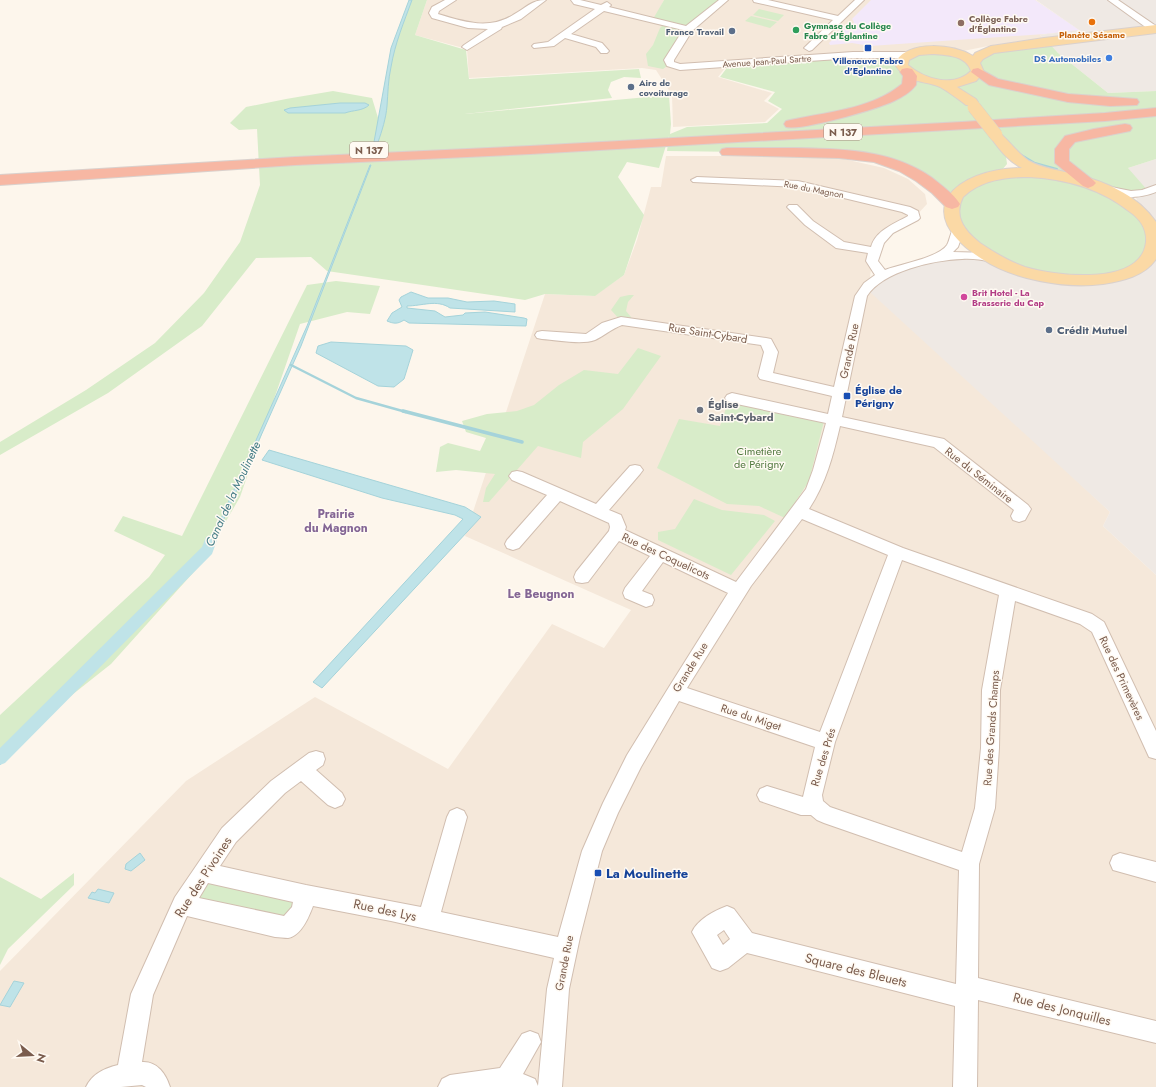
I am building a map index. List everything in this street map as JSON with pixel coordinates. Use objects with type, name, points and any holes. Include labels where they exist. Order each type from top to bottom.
[{"type":"highway","points":[[738,131],[813,120],[854,110],[899,93],[909,85],[910,81],[906,64]]},
{"type":"highway","points":[[973,72],[994,82],[1068,98],[1110,102],[1156,102]]},
{"type":"highway","name":"N 137","points":[[0,169],[738,131],[1092,110],[1156,102]]},
{"type":"highway","name":"N 137","points":[[0,180],[295,161],[530,150],[962,126],[1105,117],[1156,112]]},
{"type":"highway","points":[[1094,185],[1062,163],[1062,149],[1070,139],[1094,133],[1156,124]]},
{"type":"highway","name":"N 137","points":[[530,150],[834,153],[861,156],[885,160],[914,172],[952,204]]},
{"type":"main road","points":[[972,105],[967,90],[979,56],[983,53],[1044,42],[1155,29]]},
{"type":"main road","points":[[973,72],[952,83],[942,83],[922,79],[906,64],[924,50],[949,52],[969,51],[998,44],[1044,42]]},
{"type":"main road","points":[[949,52],[958,54],[973,72]]},
{"type":"main road","points":[[942,83],[972,105],[1005,148],[1024,163],[1052,174],[1094,185],[1126,201],[1140,212],[1151,225],[1153,231],[1155,249],[1147,260],[1134,270],[1117,277],[1075,280],[1042,276],[1022,271],[990,257],[967,241],[952,220],[952,204],[958,192],[972,182],[993,175],[1002,170],[1007,164],[1005,148]]},
{"type":"main road","points":[[993,175],[1019,172],[1052,174]]},
{"type":"main road","points":[[1134,270],[1156,272]]},
{"type":"street","points":[[452,0],[435,10],[433,13],[435,16],[474,27],[503,24]]},
{"type":"street","points":[[467,47],[542,0]]},
{"type":"street","points":[[575,0],[577,2],[688,29],[724,0]]},
{"type":"street","points":[[538,46],[551,44],[614,0]]},
{"type":"street","points":[[757,0],[839,19]]},
{"type":"street","points":[[809,48],[860,0]]},
{"type":"street","points":[[1112,0],[1155,29]]},
{"type":"street","name":"Avenue Jean-Paul Sartre","points":[[688,29],[669,60],[670,63],[680,67],[854,55],[882,58],[906,64]]},
{"type":"street","points":[[564,36],[599,45],[604,51]]},
{"type":"street","name":"Rue du Magnon","points":[[697,180],[798,184],[906,209],[914,214],[914,218],[889,231],[878,242],[875,251]]},
{"type":"street","points":[[1094,185],[1128,195],[1139,194],[1156,188]]},
{"type":"street","points":[[1140,212],[1140,201],[1144,197],[1156,193]]},
{"type":"street","points":[[793,207],[809,223],[840,245],[875,251],[872,260],[878,272],[886,275]]},
{"type":"street","name":"Grande Rue","points":[[938,258],[952,247],[958,230]]},
{"type":"street","name":"Grande Rue","points":[[550,1087],[558,989],[566,950],[592,851],[610,809],[634,761],[675,692],[739,591],[813,490],[821,470],[834,420],[861,296],[869,285],[886,275],[904,268],[938,258],[962,255],[990,257]]},
{"type":"street","name":"Rue Saint-Cybard","points":[[542,335],[586,338],[591,337],[607,326],[621,321],[766,342],[771,352],[765,376],[840,393]]},
{"type":"street","points":[[732,398],[834,420]]},
{"type":"street","name":"Rue du Séminaire","points":[[834,420],[939,443],[1022,509],[1019,516]]},
{"type":"street","points":[[598,512],[635,470]]},
{"type":"street","name":"Rue des Coquelicots","points":[[518,476],[615,519],[618,527],[616,533],[739,591]]},
{"type":"street","points":[[514,544],[557,494]]},
{"type":"street","points":[[799,511],[897,552],[1008,592]]},
{"type":"street","points":[[582,578],[616,533]]},
{"type":"street","name":"Rue des Prés","points":[[815,806],[812,795],[826,742],[897,552]]},
{"type":"street","points":[[646,600],[631,593],[660,554]]},
{"type":"street","name":"Rue des Primevères","points":[[1008,592],[1086,619],[1098,627],[1156,752]]},
{"type":"street","name":"Rue des Grands Champs","points":[[965,1087],[969,864],[985,808],[990,748],[991,690],[1008,592]]},
{"type":"street","name":"Rue du Miget","points":[[675,692],[826,742]]},
{"type":"street","name":"Rue des Pivoines","points":[[128,1074],[142,994],[182,904],[229,835],[278,787],[309,764],[335,799]]},
{"type":"street","points":[[766,795],[801,806],[815,806],[824,814],[969,864]]},
{"type":"street","points":[[428,919],[458,817]]},
{"type":"street","points":[[1120,863],[1156,872]]},
{"type":"street","name":"Rue des Lys","points":[[204,872],[306,895],[428,919],[566,950]]},
{"type":"street","points":[[182,904],[275,926],[288,927],[300,913],[306,895]]},
{"type":"street","name":"Square des Bleuets","points":[[745,942],[967,992]]},
{"type":"street","name":"Rue des Jonquilles","points":[[967,992],[1156,1032]]},
{"type":"street","points":[[450,1087],[517,1083],[530,1042]]},
{"type":"street","points":[[98,1087],[103,1082],[119,1075],[145,1073],[156,1080],[158,1087]]},
{"type":"shaded area","points":[[427,0],[664,0],[654,19],[724,0],[1035,0],[1079,30],[1040,35],[1047,41],[998,44],[963,51],[916,52],[729,63],[718,77],[772,93],[764,101],[779,109],[765,122],[673,127],[672,95],[656,70],[642,68],[469,78],[467,49],[415,35]]},
{"type":"shaded area","name":"Collège Fabre d'Églantine","points":[[871,0],[1035,0],[1079,30],[1045,34],[870,46],[852,43],[830,45],[829,43],[836,36],[835,34],[848,23],[853,24],[854,22],[852,19]]},
{"type":"shaded area","points":[[1036,0],[1156,0],[1156,91],[1108,93],[1058,53],[1040,35],[1079,30]]},
{"type":"shaded area","points":[[666,156],[830,156],[884,168],[908,179],[925,194],[927,204],[914,218],[889,231],[872,261],[869,285],[1110,512],[1103,526],[1156,575],[1156,1087],[0,1087],[0,971],[186,781],[315,697],[448,769],[552,624],[604,648],[631,610],[465,536],[545,294],[594,296],[624,275],[637,240],[651,187],[661,187]]},
{"type":"shaded area","points":[[1156,159],[1156,575],[1103,526],[1110,512],[871,293],[865,290],[886,275],[938,258],[990,257],[1140,212],[1128,168]]},
{"type":"green space","points":[[410,0],[427,0],[415,35],[466,50],[469,79],[639,69],[641,78],[624,77],[611,82],[608,90],[612,98],[465,114],[669,95],[671,124],[670,134],[687,127],[767,123],[782,109],[768,101],[775,92],[720,77],[729,65],[827,57],[833,62],[844,64],[866,57],[872,57],[884,59],[902,66],[903,58],[924,50],[967,58],[1047,41],[1058,53],[1108,93],[1156,91],[1156,159],[1128,168],[1149,192],[1128,195],[1140,212],[1154,249],[1134,270],[1085,280],[1023,271],[967,241],[952,204],[885,160],[834,153],[667,151],[669,136],[659,168],[627,162],[618,177],[644,215],[624,275],[595,296],[545,294],[525,300],[327,271],[311,257],[256,258],[202,326],[108,393],[0,455],[0,442],[86,390],[155,343],[204,293],[240,242],[260,185],[257,129],[239,130],[230,123],[246,107],[333,91],[372,98],[379,121],[389,60]],"holes":[[[1005,149],[1036,172],[994,174],[1002,170],[1007,164]]]},
{"type":"green space","points":[[664,0],[724,0],[688,29],[670,64],[663,69],[648,66],[646,54],[653,45],[662,26],[653,19]]},
{"type":"green space","points":[[759,9],[784,15],[778,21],[753,15]]},
{"type":"green space","points":[[751,16],[777,22],[770,28],[745,21]]},
{"type":"green space","points":[[336,281],[380,286],[370,314],[347,312],[300,324],[240,497],[201,564],[111,664],[0,752],[0,715],[149,577],[165,555],[114,531],[123,516],[182,536],[307,285]]},
{"type":"green space","points":[[634,295],[628,302],[626,311],[631,317],[632,322],[621,321],[611,310],[620,297]]},
{"type":"green space","points":[[638,348],[661,356],[623,409],[583,442],[581,458],[538,446],[489,502],[483,502],[486,488],[495,474],[456,470],[436,472],[440,447],[448,443],[480,451],[486,438],[466,432],[462,421],[487,414],[517,411],[534,405],[559,385],[584,370],[618,374]]},
{"type":"green space","name":"Cimetière de Périgny","points":[[728,402],[824,421],[809,481],[785,518],[759,506],[727,504],[657,468],[679,419],[720,426]]},
{"type":"green space","points":[[694,499],[722,510],[764,515],[775,521],[731,575],[658,540],[658,532],[675,529]]},
{"type":"green space","points":[[204,872],[306,895],[288,927],[182,904]]},
{"type":"green space","points":[[74,873],[74,885],[8,949],[0,965],[0,877],[41,899]]},
{"type":"water","points":[[409,0],[412,0],[400,33],[389,77],[385,120],[378,142],[374,142],[391,48]]},
{"type":"water","points":[[340,103],[365,103],[369,105],[361,109],[345,113],[288,113],[284,110],[290,108]]},
{"type":"water","points":[[370,165],[301,346],[210,550],[0,765],[0,758],[207,550],[307,326]]},
{"type":"water","points":[[411,292],[428,298],[448,298],[467,302],[494,301],[515,304],[515,312],[450,308],[445,305],[435,303],[407,306],[407,308],[435,311],[445,317],[463,315],[465,313],[485,312],[527,319],[526,326],[409,323],[404,320],[394,323],[387,321],[392,313],[402,307],[399,300],[401,297]]},
{"type":"water","points":[[331,342],[406,346],[413,350],[404,379],[394,387],[378,386],[316,353],[318,346]]},
{"type":"water","points":[[269,450],[465,507],[481,517],[322,688],[313,682],[463,519],[455,515],[382,498],[262,460]]},
{"type":"water","points":[[140,853],[145,860],[131,871],[125,869],[126,864]]},
{"type":"water","points":[[98,889],[114,893],[109,903],[88,898],[92,892],[95,893]]},
{"type":"water","points":[[14,981],[24,983],[10,1007],[0,1005]]},
{"type":"waterway","points":[[1020,154],[1035,163],[1057,169]]},
{"type":"waterway","points":[[291,365],[356,398],[406,412]]},
{"type":"waterway","points":[[403,411],[522,442]]},
{"type":"waterway","name":"Canal de la Moulinette","points":[[0,758],[207,550],[211,540]]},
{"type":"place","name":"Planète Sésame","points":[[1092,22]]},
{"type":"place","name":"Collège Fabre d'Églantine","points":[[961,23]]},
{"type":"place","name":"Gymnase du Collège Fabre d'Églantine","points":[[796,30]]},
{"type":"place","name":"France Travail","points":[[732,31]]},
{"type":"place","name":"Villeneuve Fabre d'Eglantine","points":[[868,48]]},
{"type":"place","name":"DS Automobiles","points":[[1109,58]]},
{"type":"place","name":"Aire de covoiturage","points":[[631,87]]},
{"type":"place","name":"Brit Hotel - La Brasserie du Cap","points":[[964,297]]},
{"type":"place","name":"Crédit Mutuel","points":[[1049,330]]},
{"type":"place","name":"Église de Périgny","points":[[847,396]]},
{"type":"place","name":"Église Saint-Cybard","points":[[700,410]]},
{"type":"place","name":"La Moulinette","points":[[598,873]]},
{"type":"district","name":"Prairie du Magnon","points":[[336,521]]},
{"type":"district","name":"Le Beugnon","points":[[541,594]]}]
